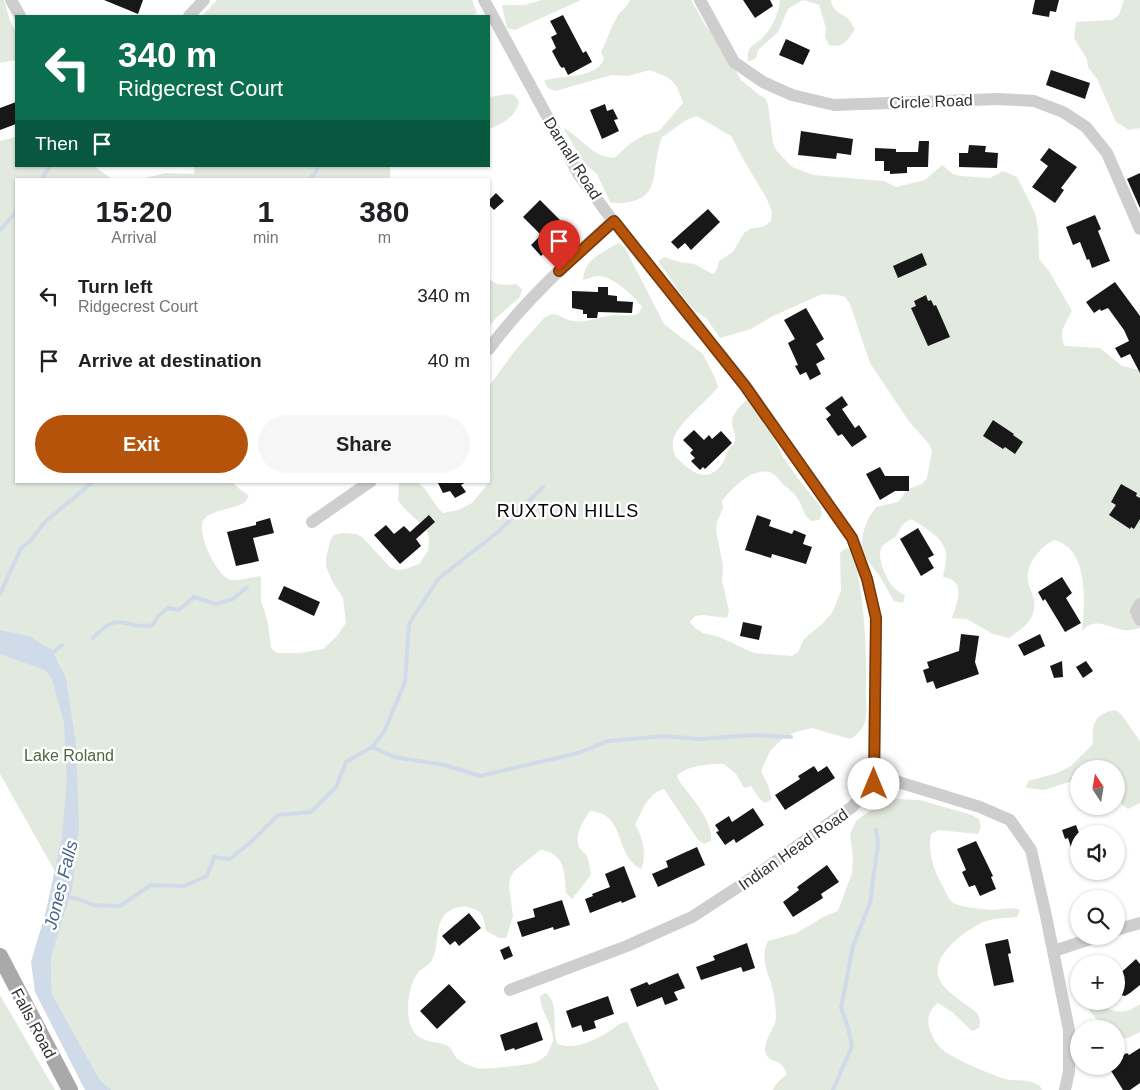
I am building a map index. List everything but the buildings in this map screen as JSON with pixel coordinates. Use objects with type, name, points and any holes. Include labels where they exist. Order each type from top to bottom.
[{"type":"main road","name":"Falls Road","points":[[0,956],[70,1090]]},
{"type":"street","points":[[11,0],[19,15]]},
{"type":"street","points":[[190,15],[204,0]]},
{"type":"street","name":"Darnall Road","points":[[484,0],[579,174],[745,386],[852,538],[867,579],[876,618],[874,784]]},
{"type":"street","name":"Circle Road","points":[[700,0],[734,62],[764,82],[792,94],[834,104],[998,99],[1034,101],[1063,112],[1086,128],[1107,153],[1140,229]]},
{"type":"street","points":[[490,348],[521,308],[614,221]]},
{"type":"street","points":[[312,522],[368,483]]},
{"type":"street","points":[[1140,604],[1136,611],[1140,620]]},
{"type":"street","points":[[874,784],[894,781],[980,807],[1010,820],[1031,850],[1054,951],[1069,1030],[1069,1071],[1065,1090]]},
{"type":"street","name":"Indian Head Road","points":[[510,990],[627,946],[692,917],[758,874],[852,807],[874,784]]},
{"type":"street","points":[[1125,927],[1140,923]]},
{"type":"street","points":[[1054,951],[1072,945]]},
{"type":"green space","points":[[0,0],[4,0],[10,21],[15,30],[15,60],[0,63]]},
{"type":"green space","points":[[217,0],[472,0],[477,13],[472,15],[203,15]]},
{"type":"green space","points":[[541,0],[581,0],[515,30],[507,28],[502,5],[525,5]]},
{"type":"green space","points":[[630,0],[691,0],[705,25],[721,43],[741,80],[765,98],[768,105],[773,143],[776,150],[792,167],[813,175],[884,181],[896,187],[925,180],[942,165],[953,174],[960,176],[990,178],[1003,171],[1017,177],[1035,213],[1038,228],[1039,259],[1049,271],[1072,311],[1062,332],[1065,346],[1100,348],[1122,366],[1140,370],[1140,628],[1126,630],[1102,624],[1092,624],[1082,631],[1084,592],[1079,565],[1074,554],[1065,545],[1054,540],[1039,552],[1031,563],[1028,582],[1034,598],[1034,609],[1031,618],[1025,626],[1009,638],[993,634],[967,619],[952,618],[958,599],[958,587],[950,579],[943,577],[946,553],[942,542],[933,533],[912,519],[904,524],[896,536],[884,545],[880,553],[883,568],[890,582],[905,596],[903,603],[894,601],[879,575],[864,556],[861,549],[863,533],[868,519],[876,507],[898,502],[908,489],[922,484],[927,478],[932,451],[929,444],[908,420],[870,363],[850,304],[845,297],[822,294],[771,317],[751,329],[720,338],[707,319],[694,310],[684,298],[658,261],[664,257],[694,264],[713,274],[717,269],[719,261],[733,252],[744,233],[750,229],[765,226],[771,221],[772,212],[766,197],[731,136],[697,116],[683,122],[662,137],[657,154],[654,179],[649,191],[638,199],[617,203],[610,202],[597,174],[585,164],[563,128],[599,154],[614,158],[631,143],[644,135],[659,131],[683,103],[677,87],[672,81],[650,70],[628,76],[612,75],[555,91],[548,88],[544,81],[586,73],[600,66],[604,59],[601,52],[617,16]]},
{"type":"green space","points":[[780,0],[803,0],[788,9],[778,32],[758,50],[756,58],[748,62],[750,48],[763,38],[771,26],[777,14]]},
{"type":"green space","points":[[803,0],[831,0],[834,8],[851,22],[855,29],[845,43],[834,46],[829,45],[825,37],[826,28],[819,5]]},
{"type":"green space","points":[[1124,0],[1140,0],[1140,128],[1129,130],[1116,122],[1097,79],[1088,67],[1087,59],[1074,38],[1076,22],[1112,20],[1119,15]]},
{"type":"green space","points":[[507,94],[514,95],[519,101],[512,115],[504,122],[490,129],[490,97]]},
{"type":"green space","name":"Lake Roland","points":[[15,137],[15,167],[95,167],[111,178],[15,178],[15,483],[234,483],[249,496],[241,505],[206,517],[202,527],[203,535],[214,563],[226,577],[235,580],[261,576],[261,600],[268,623],[271,648],[277,653],[300,653],[323,649],[337,636],[346,623],[343,598],[332,581],[326,566],[330,541],[334,535],[342,533],[357,534],[390,567],[397,570],[419,564],[428,551],[429,537],[426,529],[398,500],[399,483],[418,483],[443,513],[458,510],[472,503],[490,483],[490,385],[513,353],[544,318],[556,314],[568,320],[582,321],[611,315],[638,314],[642,307],[629,293],[610,279],[594,276],[583,280],[584,273],[591,261],[619,243],[625,248],[664,324],[703,354],[718,387],[679,428],[673,443],[675,456],[686,466],[698,473],[704,475],[716,471],[724,461],[727,451],[734,444],[733,416],[750,396],[763,415],[783,457],[820,506],[822,514],[819,520],[811,521],[806,516],[795,495],[770,472],[756,473],[743,480],[722,501],[723,508],[716,530],[723,566],[722,581],[729,611],[727,618],[703,615],[695,616],[690,622],[703,633],[719,637],[754,653],[792,656],[798,652],[804,639],[832,613],[841,591],[840,553],[846,548],[853,551],[860,585],[865,638],[865,722],[857,734],[850,739],[812,728],[795,732],[781,740],[770,751],[761,771],[772,799],[765,803],[751,786],[744,788],[736,774],[724,764],[699,766],[677,775],[705,816],[710,829],[711,841],[704,844],[698,840],[664,789],[658,791],[646,803],[635,825],[643,847],[644,859],[641,869],[633,863],[627,854],[615,827],[609,819],[601,813],[590,811],[584,819],[578,834],[578,844],[588,858],[591,875],[572,899],[566,893],[564,872],[559,859],[548,852],[540,850],[514,871],[510,878],[509,886],[513,916],[506,938],[499,938],[486,931],[483,916],[479,911],[464,907],[453,909],[442,918],[433,958],[417,974],[411,986],[408,1001],[410,1023],[416,1035],[427,1041],[448,1046],[459,1060],[466,1064],[477,1068],[496,1068],[530,1064],[547,1055],[553,1040],[540,996],[546,993],[553,1004],[558,1044],[572,1046],[586,1043],[600,1037],[619,1024],[627,1022],[659,1090],[112,1090],[100,1080],[52,994],[51,957],[69,896],[0,774],[0,141]]},
{"type":"green space","points":[[194,167],[390,167],[390,178],[146,178],[165,173],[194,174]]},
{"type":"green space","points":[[490,279],[498,284],[516,284],[522,289],[520,297],[490,326]]},
{"type":"green space","points":[[1115,710],[1121,714],[1140,741],[1140,803],[1128,809],[1125,807],[1125,760],[1077,760],[1093,744],[1095,721],[1102,714]]},
{"type":"green space","points":[[1070,766],[1070,782],[1044,790],[1026,788],[1028,781],[1057,773]]},
{"type":"green space","points":[[896,799],[920,800],[972,815],[979,819],[981,827],[978,834],[938,830],[931,834],[930,851],[937,874],[948,897],[955,904],[990,910],[1009,908],[1020,910],[1017,917],[1000,918],[975,926],[957,939],[942,956],[938,965],[938,975],[942,984],[978,1014],[980,1021],[979,1028],[972,1031],[952,1012],[938,1003],[930,1012],[928,1018],[934,1038],[938,1045],[948,1054],[986,1072],[1010,1080],[1032,1082],[1040,1086],[1042,1090],[773,1090],[776,1084],[787,1074],[782,1065],[768,1057],[765,1049],[776,1017],[773,990],[764,958],[768,941],[797,933],[823,917],[838,911],[852,873],[853,858],[850,834],[856,821],[881,803]]},
{"type":"green space","points":[[0,995],[55,1090],[0,1090]]},
{"type":"green space","points":[[1140,1004],[1140,1032],[1125,1038],[1125,1020],[1098,1020],[1090,1010],[1123,1012]]},
{"type":"water","name":"Jones Falls","points":[[0,630],[29,636],[52,650],[66,678],[76,744],[79,826],[72,889],[51,957],[52,994],[100,1080],[112,1090],[85,1090],[35,992],[31,962],[46,911],[62,836],[67,779],[64,723],[52,679],[45,670],[0,654]]},
{"type":"waterway","points":[[43,178],[49,167]]},
{"type":"waterway","points":[[311,178],[318,167]]},
{"type":"waterway","points":[[0,230],[15,213]]},
{"type":"waterway","points":[[0,594],[21,548],[30,541],[46,521],[92,483]]},
{"type":"waterway","name":"Jones Falls","points":[[66,897],[93,905],[120,906],[151,885],[184,886],[207,876],[214,857],[230,859],[251,842],[278,815],[311,812],[336,787],[346,762],[372,747],[384,732],[405,682],[409,624],[438,579],[498,532],[543,487]]},
{"type":"waterway","points":[[93,638],[110,624],[123,622],[143,626],[153,625],[158,616],[168,608],[179,610],[194,597],[216,604],[233,599],[247,587]]},
{"type":"waterway","points":[[50,655],[62,645]]},
{"type":"waterway","points":[[372,747],[394,757],[445,765],[480,776],[578,753],[608,741],[664,736],[700,739],[753,735],[791,737]]},
{"type":"waterway","points":[[833,1090],[852,1046],[841,1008],[853,946],[870,903],[878,843],[876,830]]},
{"type":"district","name":"RUXTON HILLS","points":[[568,511]]},
{"type":"route","points":[[559,271],[614,221],[745,386],[852,538],[867,579],[876,618],[874,784]]}]
